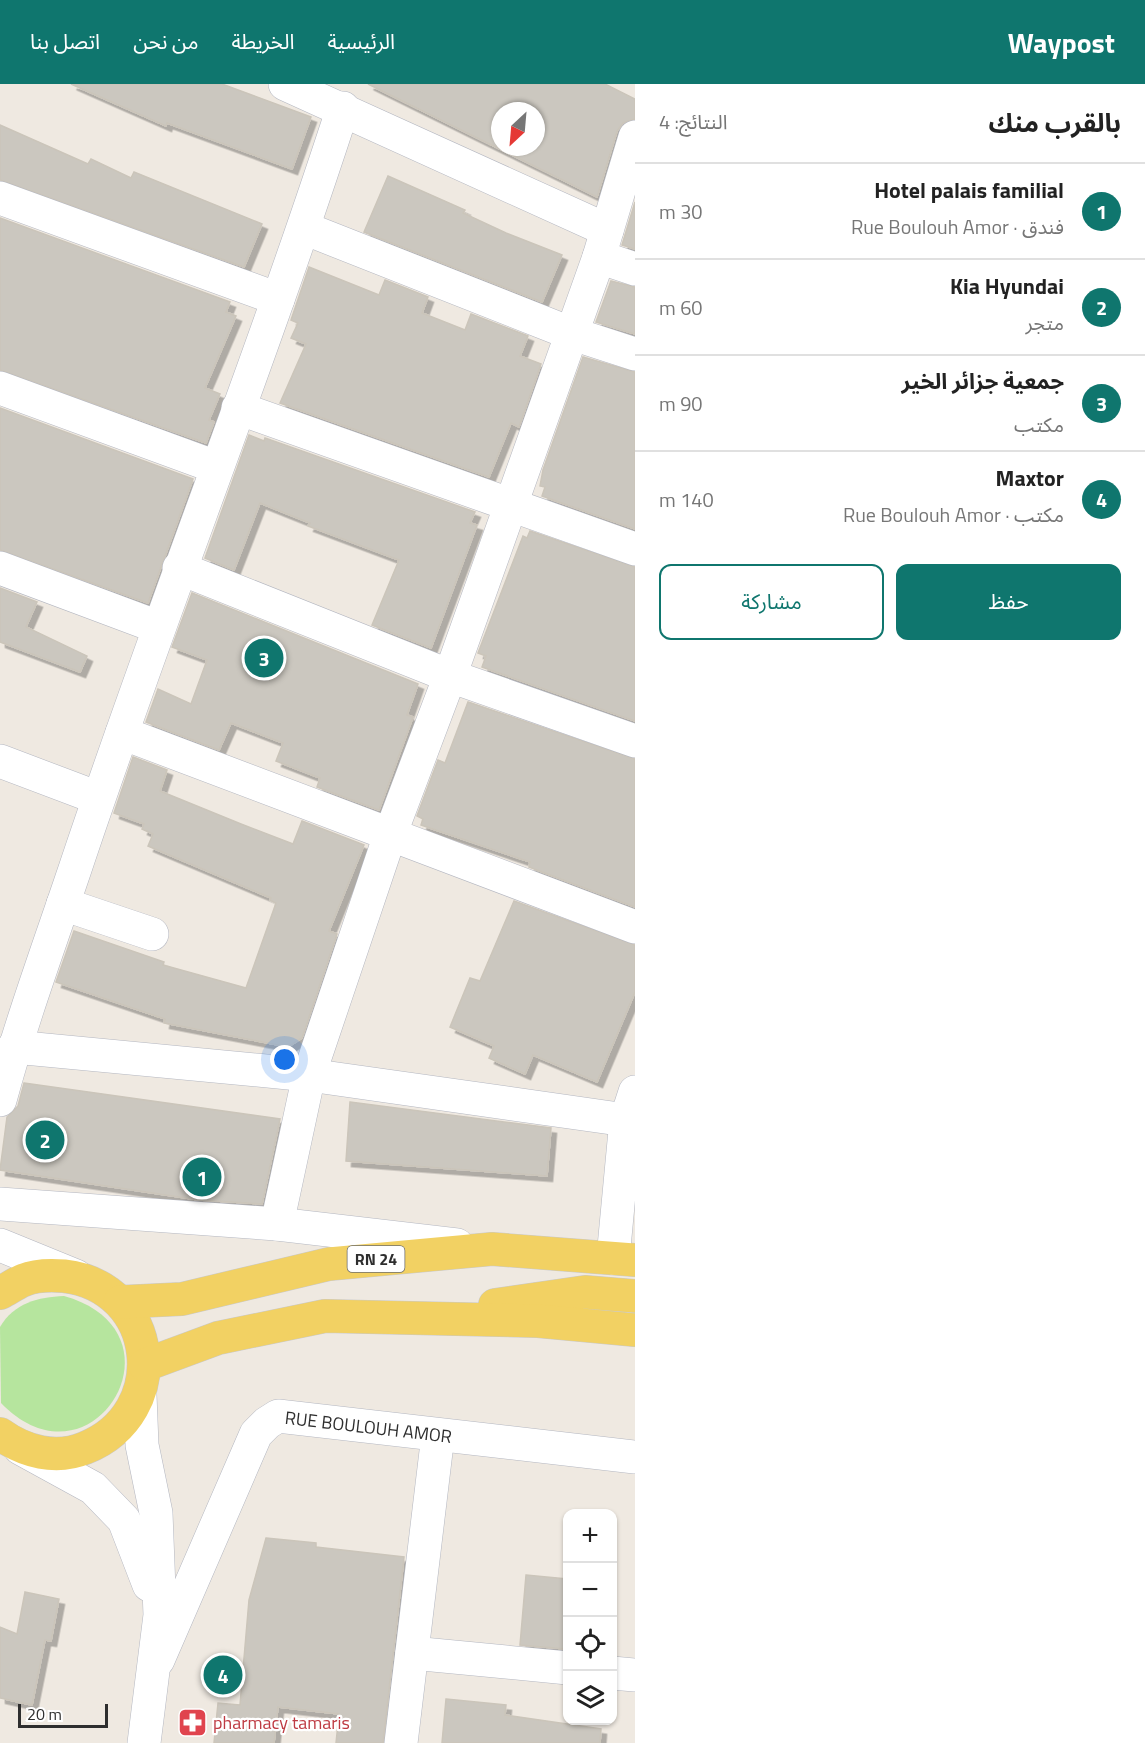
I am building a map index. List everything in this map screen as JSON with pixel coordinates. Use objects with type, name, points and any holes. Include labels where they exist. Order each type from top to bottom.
[{"type":"main road","name":"RN 24","points":[[120,1302],[182,1299],[329,1264],[492,1249],[624,1259]]},
{"type":"main road","points":[[0,1293],[25,1280],[52,1275],[81,1278],[102,1288],[120,1302],[134,1321],[142,1342],[143,1380],[125,1422],[102,1441],[73,1453],[42,1454],[7,1439]]},
{"type":"main road","points":[[404,1317],[585,1292],[635,1296]]},
{"type":"main road","points":[[143,1380],[218,1338],[326,1316],[538,1322],[635,1330]]},
{"type":"street","points":[[285,84],[343,108],[603,244],[635,269]]},
{"type":"street","points":[[0,1100],[14,1047],[98,798],[179,568],[304,228],[343,108]]},
{"type":"street","points":[[277,1224],[309,1075],[390,835],[450,676],[603,244],[635,137]]},
{"type":"street","points":[[0,198],[278,299]]},
{"type":"street","points":[[304,228],[570,333],[635,354]]},
{"type":"street","points":[[0,388],[216,467]]},
{"type":"street","points":[[238,408],[635,549]]},
{"type":"street","points":[[0,568],[158,627]]},
{"type":"street","points":[[179,568],[450,676],[635,741]]},
{"type":"street","points":[[122,733],[635,927]]},
{"type":"street","points":[[0,761],[98,798]]},
{"type":"street","points":[[63,904],[152,934]]},
{"type":"street","points":[[14,1047],[630,1106],[624,1259]]},
{"type":"street","points":[[0,1204],[277,1224],[492,1249]]},
{"type":"street","points":[[0,1245],[81,1278]]},
{"type":"street","points":[[143,1380],[142,1445],[156,1513],[160,1615],[144,1743]]},
{"type":"street","name":"RUE BOULOUH AMOR","points":[[154,1669],[256,1434],[278,1416],[635,1456]]},
{"type":"street","points":[[401,1743],[438,1434]]},
{"type":"street","points":[[7,1439],[93,1488],[124,1520],[160,1615]]},
{"type":"street","points":[[412,1653],[563,1668]]},
{"type":"street","points":[[617,1673],[635,1675]]},
{"type":"green space","points":[[64,1296],[102,1315],[121,1341],[124,1370],[115,1398],[95,1420],[67,1431],[35,1427],[1,1403],[0,1327],[12,1312],[28,1303]]},
{"type":"building","points":[[71,84],[222,84],[311,117],[292,169],[167,123],[166,126]]},
{"type":"building","points":[[368,84],[605,84],[635,99],[635,119],[623,123],[617,131],[597,197],[514,156],[545,156],[545,102],[491,102],[491,145]]},
{"type":"building","points":[[0,125],[88,164],[91,159],[131,178],[134,172],[262,224],[244,267],[0,180]]},
{"type":"building","points":[[388,176],[465,210],[463,213],[506,233],[562,255],[542,302],[364,232]]},
{"type":"building","points":[[635,202],[635,249],[622,245]]},
{"type":"building","points":[[0,218],[230,302],[226,312],[236,316],[205,388],[220,394],[209,420],[214,422],[206,443],[0,370]]},
{"type":"building","points":[[309,267],[379,295],[385,280],[428,297],[422,313],[465,330],[471,314],[528,336],[520,356],[541,364],[519,427],[511,423],[489,477],[280,403],[306,344],[291,338],[298,323],[291,320]]},
{"type":"building","points":[[611,281],[635,287],[635,334],[596,322]]},
{"type":"building","points":[[583,357],[635,372],[635,529],[542,496],[545,487],[540,486],[543,470]]},
{"type":"building","points":[[0,408],[193,479],[148,603],[0,550]]},
{"type":"building","points":[[249,435],[264,441],[265,438],[475,512],[470,523],[477,525],[431,648],[372,625],[399,560],[308,526],[310,523],[260,503],[234,570],[205,558]]},
{"type":"building","points":[[530,531],[635,567],[635,721],[482,667],[486,656],[478,653],[523,536],[527,538]]},
{"type":"building","points":[[0,588],[37,602],[26,627],[87,656],[80,672],[0,642]]},
{"type":"building","points":[[192,593],[418,684],[407,715],[413,717],[379,810],[317,787],[320,778],[276,761],[283,743],[231,723],[219,750],[146,722],[158,689],[191,704],[207,660],[172,647]]},
{"type":"building","points":[[468,702],[635,759],[635,907],[529,867],[530,862],[421,825],[423,819],[417,816],[438,760],[445,763]]},
{"type":"building","points":[[133,757],[167,770],[160,791],[293,844],[302,821],[364,845],[329,931],[337,934],[302,1038],[288,1047],[164,1023],[165,1019],[56,982],[74,931],[164,962],[163,965],[246,988],[276,903],[270,900],[271,898],[148,846],[153,834],[142,829],[144,824],[114,813]]},
{"type":"building","points":[[514,901],[635,945],[635,992],[597,1082],[533,1055],[525,1074],[489,1058],[494,1046],[450,1027],[470,978],[480,981]]},
{"type":"building","points":[[24,1083],[280,1119],[262,1204],[199,1200],[0,1170],[7,1117],[18,1106]]},
{"type":"building","points":[[350,1102],[551,1128],[547,1176],[346,1161]]},
{"type":"building","points":[[266,1538],[316,1543],[316,1547],[404,1557],[383,1743],[336,1743],[339,1714],[278,1707],[274,1743],[214,1743],[218,1703],[240,1705],[249,1600]]},
{"type":"building","points":[[526,1575],[563,1579],[563,1649],[520,1645]]},
{"type":"building","points":[[25,1592],[59,1599],[51,1641],[45,1640],[32,1705],[0,1698],[0,1627],[17,1634]]},
{"type":"building","points":[[446,1699],[506,1705],[505,1715],[601,1729],[600,1743],[442,1743]]},
{"type":"place","name":"جمعية جزائر الخير","points":[[264,658]]},
{"type":"place","name":"Kia Hyundai","points":[[45,1140]]},
{"type":"place","name":"Hotel palais familial","points":[[202,1177]]},
{"type":"place","name":"Maxtor","points":[[223,1675]]},
{"type":"place","name":"pharmacy tamaris","points":[[192,1722]]}]
